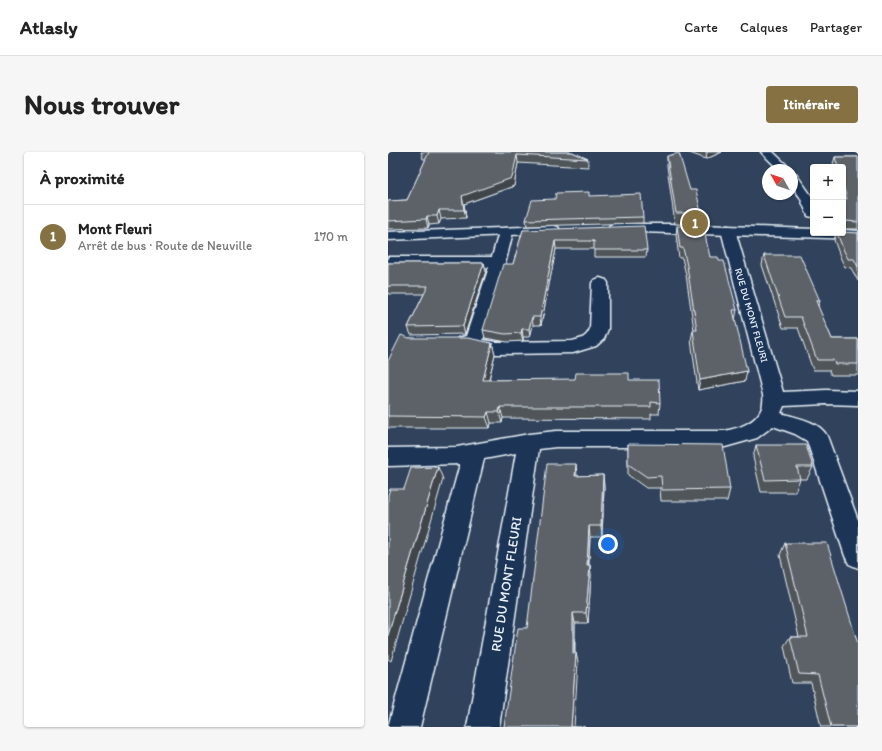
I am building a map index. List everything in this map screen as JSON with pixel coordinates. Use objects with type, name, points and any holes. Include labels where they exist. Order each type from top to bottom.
[{"type":"street","points":[[767,152],[780,164]]},
{"type":"street","points":[[798,186],[810,206]]},
{"type":"street","points":[[599,228],[655,228],[810,233]]},
{"type":"street","points":[[388,236],[568,230]]},
{"type":"street","name":"RUE DU MONT FLEURI","points":[[728,230],[770,378],[771,408]]},
{"type":"street","points":[[473,342],[506,232]]},
{"type":"street","points":[[846,234],[858,235]]},
{"type":"street","points":[[388,262],[498,262]]},
{"type":"street","points":[[451,342],[473,342],[480,346],[496,348],[574,347],[590,342],[595,339],[600,329],[600,283]]},
{"type":"street","points":[[388,457],[419,458],[457,456],[474,454],[529,442],[556,439],[725,439],[739,437],[761,426],[771,408],[826,397],[858,398]]},
{"type":"street","points":[[771,408],[816,436],[858,556]]},
{"type":"street","name":"RUE DU MONT FLEURI","points":[[484,727],[529,442]]},
{"type":"street","points":[[404,727],[474,454]]},
{"type":"building","points":[[429,152],[572,152],[588,159],[517,155],[512,178],[462,196],[464,210],[439,210],[437,216],[427,216],[426,219],[388,221],[388,201],[407,200]]},
{"type":"building","points":[[679,153],[690,190],[696,190],[701,213],[676,213],[667,156]]},
{"type":"building","points":[[835,157],[858,157],[858,222],[846,221],[846,164],[837,164]]},
{"type":"building","points":[[589,192],[589,196],[641,194],[643,217],[526,220],[532,200],[555,199],[556,193]]},
{"type":"building","points":[[644,226],[647,250],[594,250],[594,241],[555,241],[540,317],[532,317],[529,329],[522,329],[521,333],[505,334],[483,330],[503,264],[513,264],[523,230]]},
{"type":"building","points":[[677,226],[703,226],[710,257],[718,257],[719,261],[724,261],[737,310],[733,310],[747,371],[700,380],[693,330],[697,330],[687,266],[683,248],[680,248]]},
{"type":"building","points":[[846,232],[858,233],[858,267],[854,259],[848,259],[838,236],[846,236]]},
{"type":"building","points":[[764,255],[800,255],[820,301],[816,301],[832,339],[858,339],[858,364],[835,364],[833,360],[817,360],[801,317],[785,317]]},
{"type":"building","points":[[388,263],[484,263],[463,326],[408,327],[428,286],[388,286]]},
{"type":"building","points":[[401,335],[409,338],[468,338],[492,343],[483,380],[575,379],[576,373],[629,373],[629,380],[659,380],[660,403],[651,402],[651,407],[500,407],[499,412],[488,412],[486,417],[388,416],[388,361]]},
{"type":"building","points":[[628,444],[723,445],[730,489],[662,490],[661,476],[647,477],[628,464]]},
{"type":"building","points":[[756,445],[806,445],[813,467],[797,467],[800,479],[765,480]]},
{"type":"building","points":[[547,464],[576,464],[575,476],[603,475],[601,526],[589,526],[587,565],[590,565],[586,613],[573,613],[573,653],[576,653],[571,727],[504,727],[518,628],[527,628]]},
{"type":"building","points":[[438,467],[388,635],[388,495],[390,489],[404,489],[411,468]]},
{"type":"building","points":[[785,543],[827,543],[858,644],[858,727],[831,727],[818,675],[799,674],[790,637],[808,637]]},
{"type":"place","name":"Mont Fleuri","points":[[695,223]]}]
